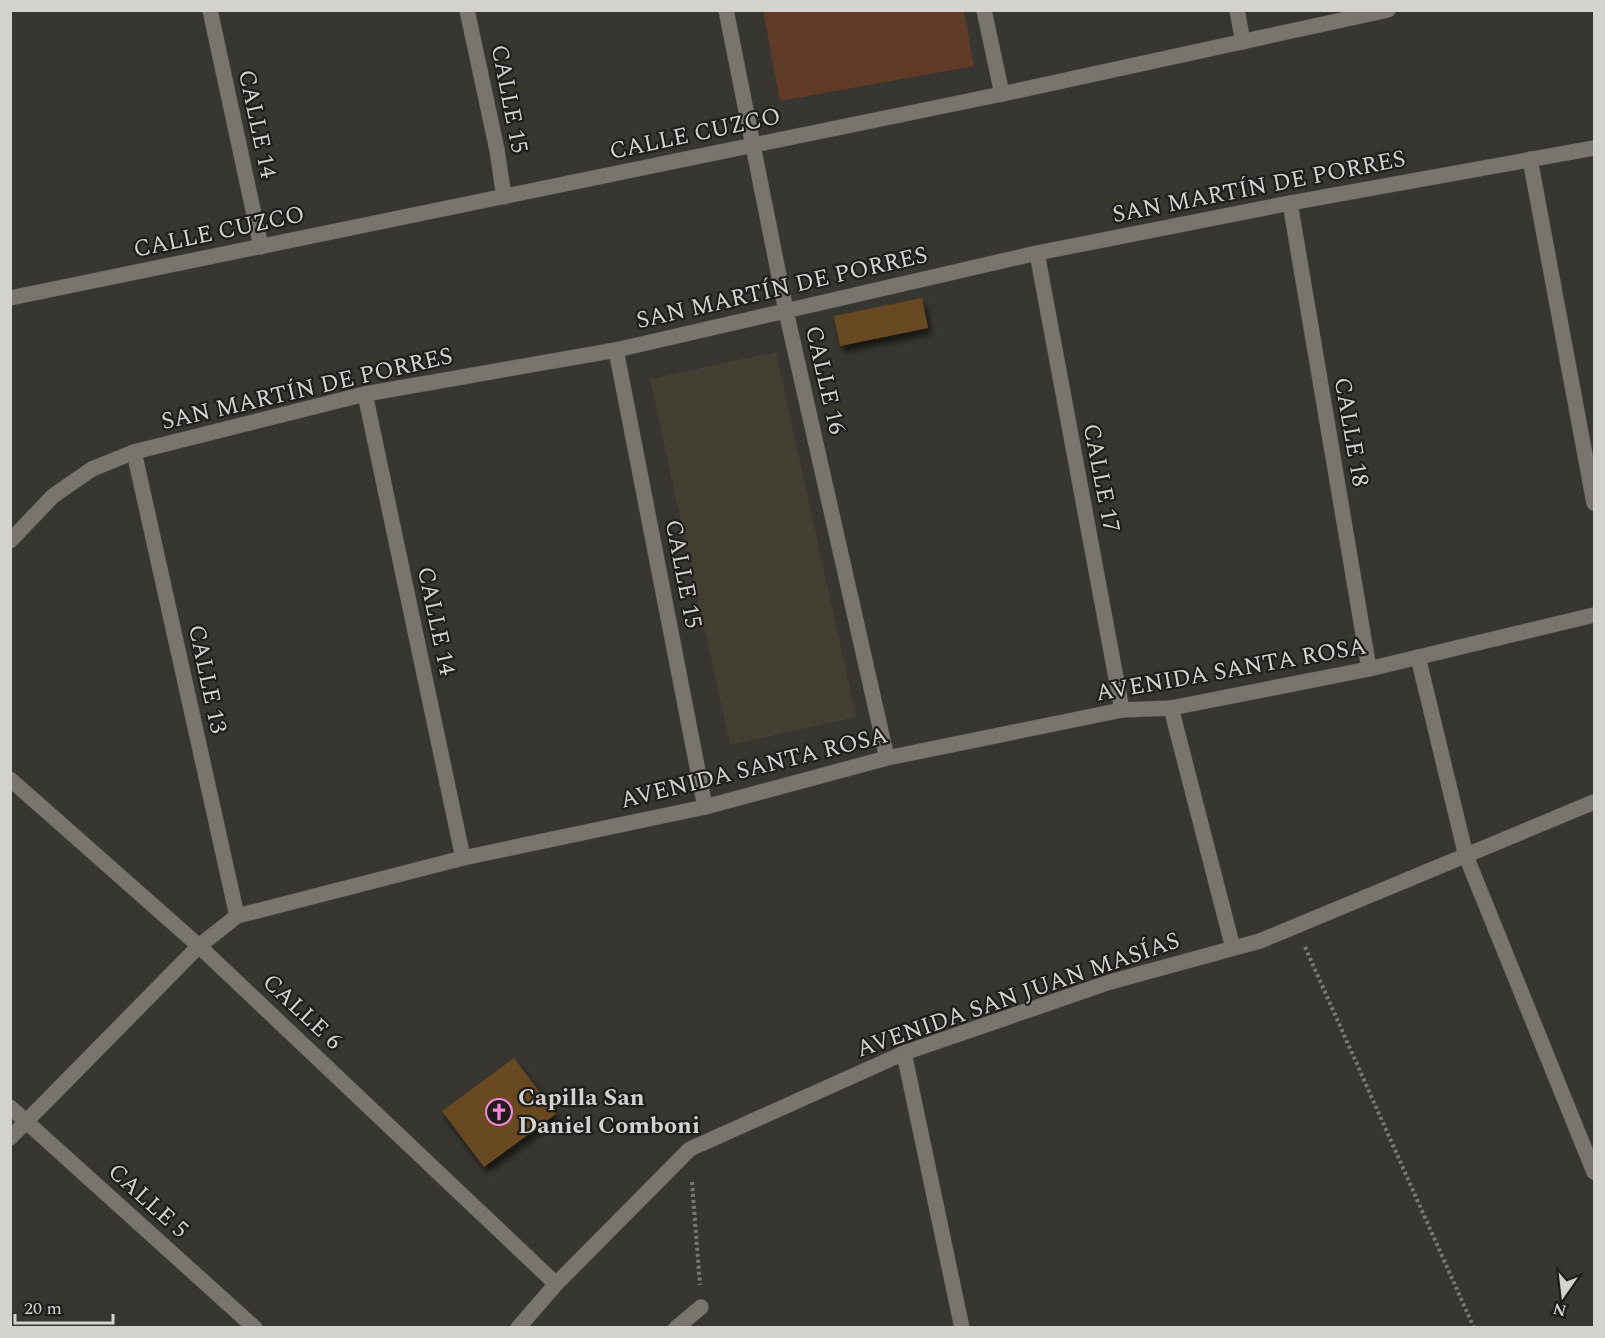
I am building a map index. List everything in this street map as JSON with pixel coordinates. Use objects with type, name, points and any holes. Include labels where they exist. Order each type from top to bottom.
[{"type":"street","name":"CALLE 14","points":[[210,10],[261,247]]},
{"type":"street","name":"CALLE 15","points":[[468,10],[497,150],[504,197]]},
{"type":"street","name":"CALLE 16","points":[[726,10],[786,311],[886,758]]},
{"type":"street","points":[[984,10],[1002,94]]},
{"type":"street","points":[[1237,10],[1243,42]]},
{"type":"street","name":"CALLE CUZCO","points":[[11,298],[1002,94],[1388,10]]},
{"type":"street","name":"SAN MARTÍN DE PORRES","points":[[10,541],[53,496],[92,469],[134,452],[364,394],[616,350],[1037,253],[1290,203],[1594,148]]},
{"type":"street","points":[[1530,159],[1594,503]]},
{"type":"street","name":"CALLE 18","points":[[1290,203],[1369,669]]},
{"type":"street","name":"CALLE 17","points":[[1037,253],[1122,710]]},
{"type":"street","name":"CALLE 15","points":[[616,350],[705,807]]},
{"type":"street","name":"CALLE 14","points":[[364,394],[463,858]]},
{"type":"street","name":"CALLE 13","points":[[134,452],[237,916]]},
{"type":"street","name":"AVENIDA SANTA ROSA","points":[[10,1138],[199,946],[237,916],[463,858],[705,807],[886,758],[1122,710],[1171,708],[1369,669],[1594,615]]},
{"type":"street","points":[[1418,657],[1466,856],[1594,1172]]},
{"type":"street","points":[[1171,708],[1233,948]]},
{"type":"street","name":"CALLE 6","points":[[10,779],[199,946],[556,1284]]},
{"type":"street","name":"AVENIDA SAN JUAN MASÍAS","points":[[518,1328],[556,1284],[690,1149],[904,1053],[1110,982],[1260,941],[1594,802]]},
{"type":"street","points":[[904,1053],[962,1328]]},
{"type":"street","name":"CALLE 5","points":[[10,1107],[255,1328]]},
{"type":"street","points":[[676,1328],[701,1307]]},
{"type":"path","points":[[1295,926],[1474,1328]]},
{"type":"path","points":[[690,1149],[701,1307]]},
{"type":"shaded area","points":[[763,11],[964,11],[974,66],[780,101]]},
{"type":"shaded area","points":[[776,352],[856,717],[730,745],[650,379]]},
{"type":"building","points":[[922,298],[928,328],[840,346],[834,316]]},
{"type":"building","name":"Capilla San Daniel Comboni","points":[[514,1058],[556,1114],[484,1167],[442,1111]]},
{"type":"place","name":"Capilla San Daniel Comboni","points":[[499,1112]]}]
